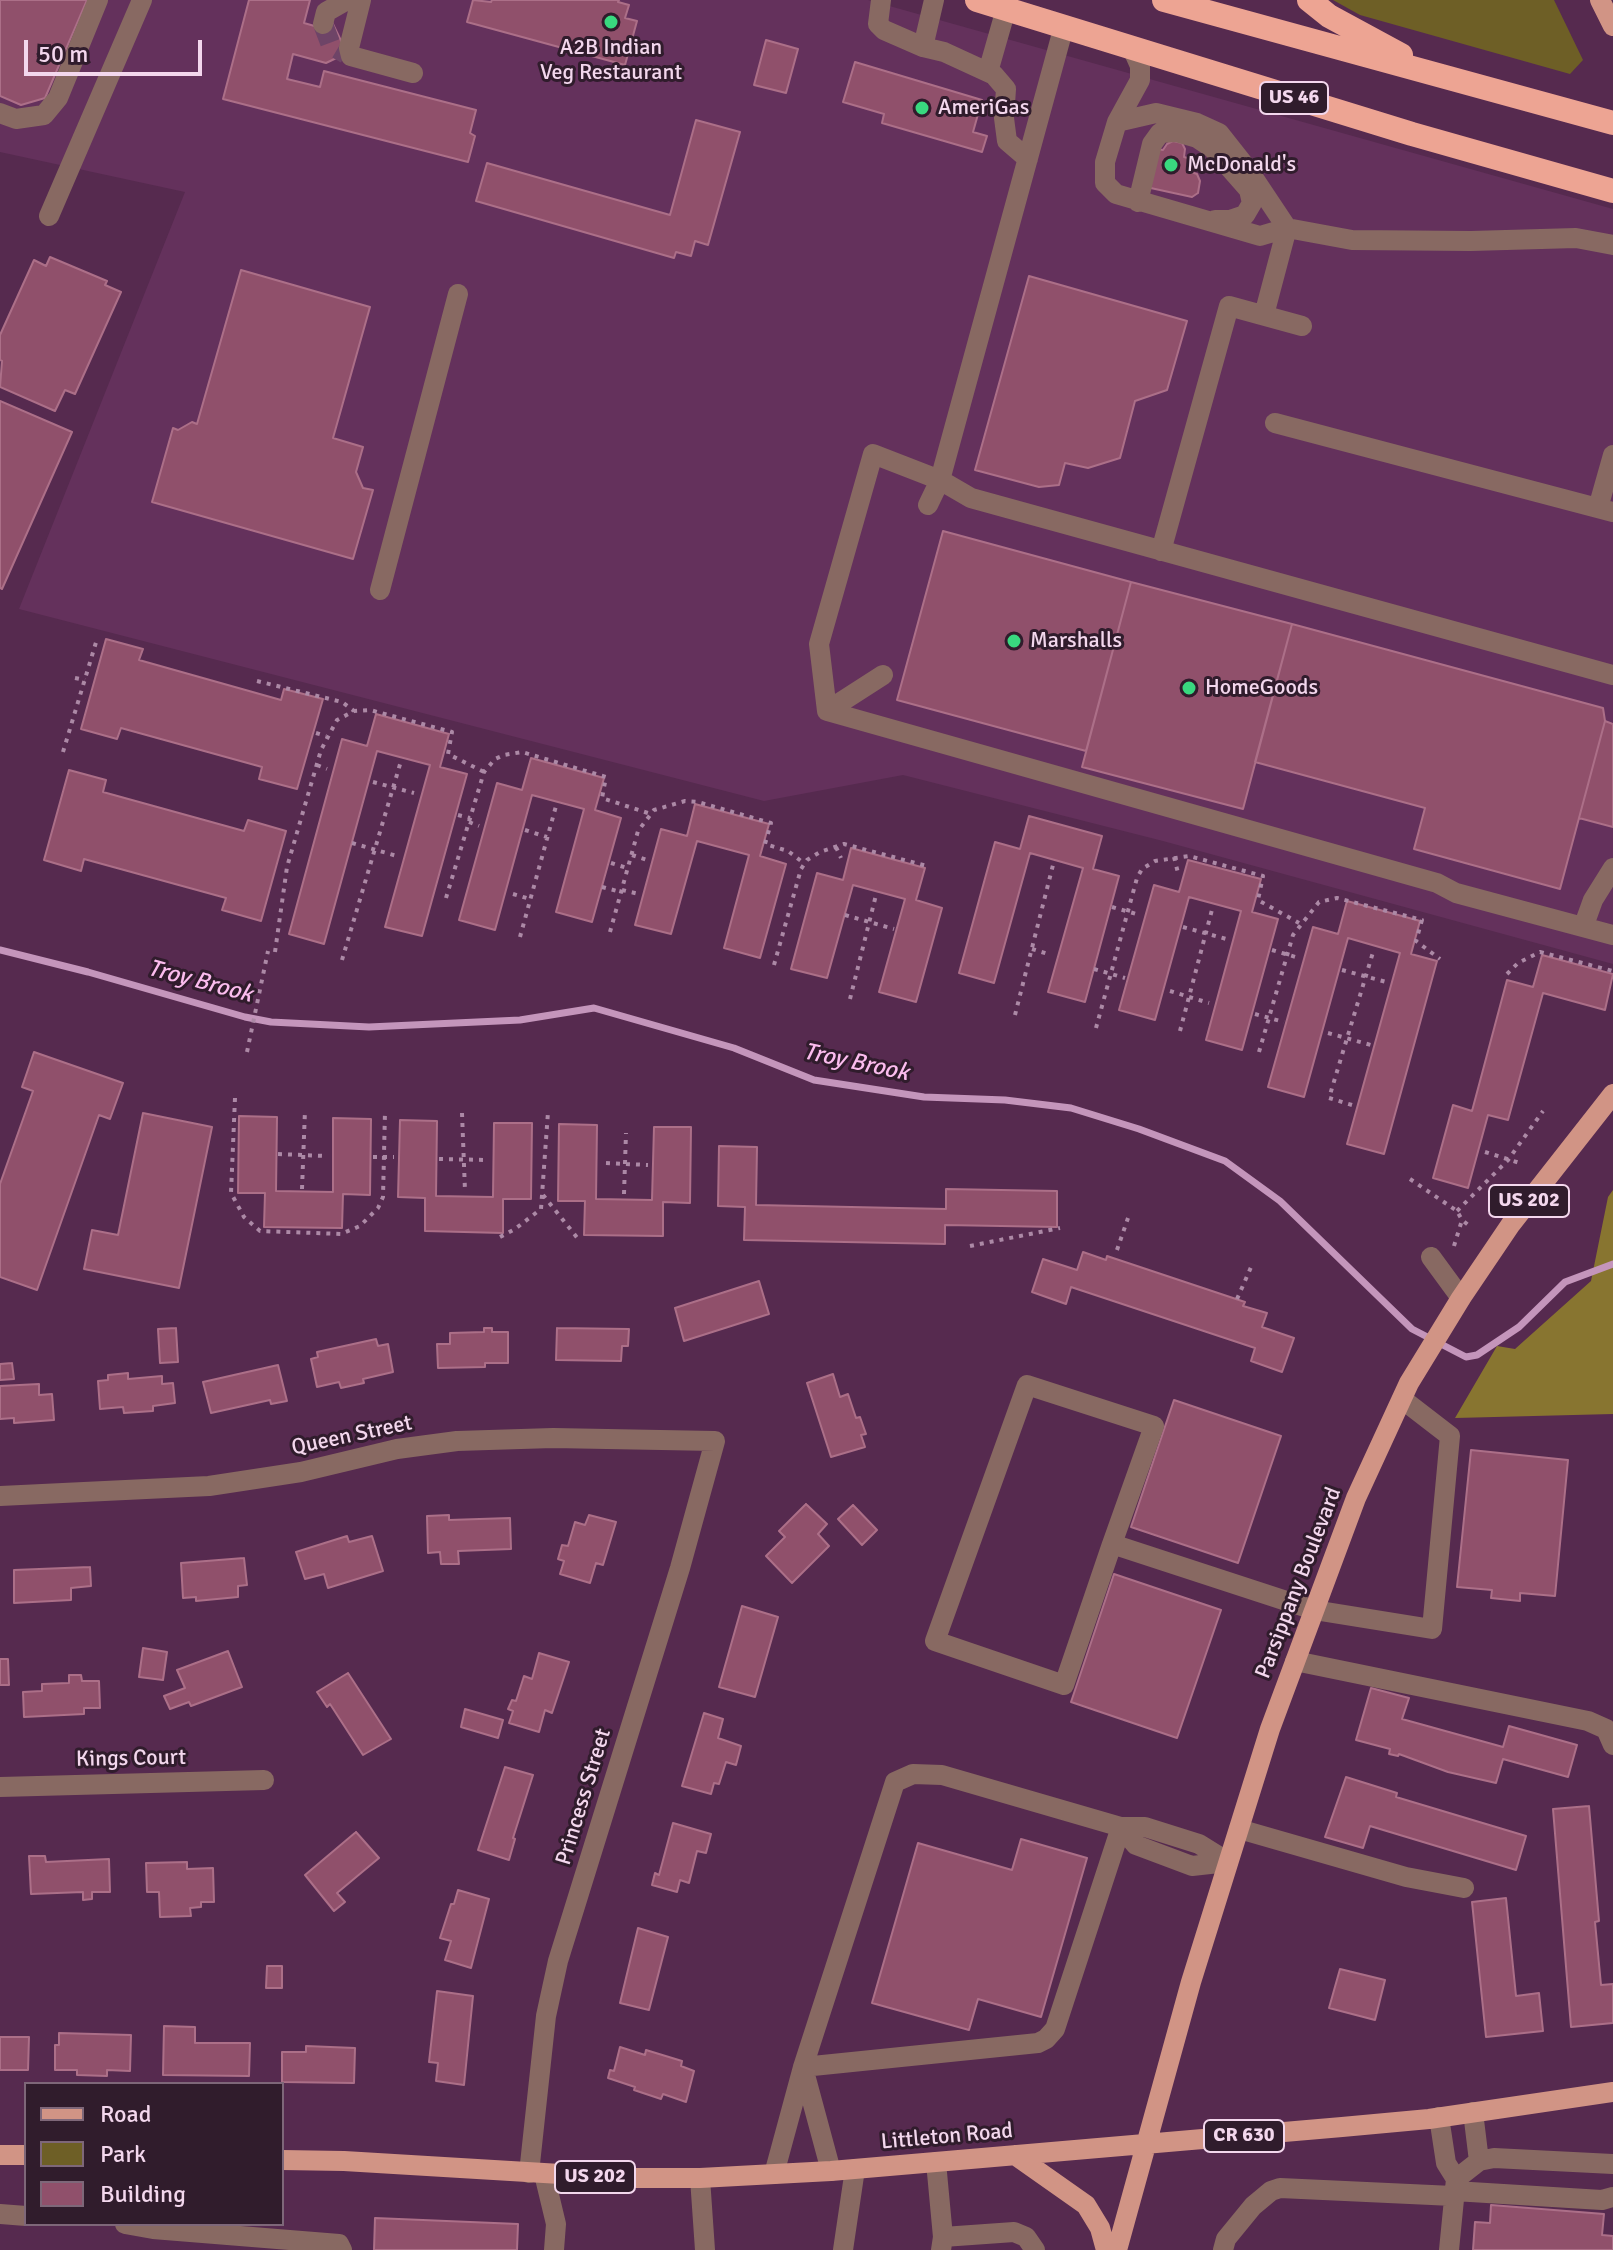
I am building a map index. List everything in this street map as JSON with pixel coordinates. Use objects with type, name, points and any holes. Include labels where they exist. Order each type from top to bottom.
[{"type":"highway","name":"US 46","points":[[977,0],[1412,134],[1613,191]]},
{"type":"highway","points":[[1164,0],[1613,123]]},
{"type":"highway","points":[[1309,0],[1343,24],[1397,53],[1458,80]]},
{"type":"main road","points":[[1600,0],[1613,26]]},
{"type":"main road","name":"Parsippany Boulevard","points":[[1117,2250],[1191,1982],[1270,1729],[1356,1498],[1421,1361],[1511,1224],[1613,1094]]},
{"type":"main road","name":"Littleton Road","points":[[284,2160],[627,2178],[700,2178],[831,2171],[1146,2145],[1439,2117],[1613,2092]]},
{"type":"main road","points":[[0,2155],[24,2155]]},
{"type":"main road","points":[[1015,2155],[1086,2205],[1100,2228],[1106,2250]]},
{"type":"street","points":[[0,113],[16,119],[44,115],[58,98],[98,0]]},
{"type":"street","points":[[49,216],[142,0]]},
{"type":"street","points":[[323,24],[326,12],[347,0]]},
{"type":"street","points":[[361,0],[349,55],[413,73]]},
{"type":"street","points":[[881,0],[878,24],[884,30],[988,72],[1006,89],[1004,118],[1007,141],[1028,159]]},
{"type":"street","points":[[923,47],[934,0]]},
{"type":"street","points":[[988,72],[1006,9]]},
{"type":"street","points":[[928,505],[940,480],[1064,26]]},
{"type":"street","points":[[1132,48],[1140,66],[1140,80],[1117,122],[1105,162],[1105,183],[1116,194],[1260,236],[1287,228],[1352,240],[1576,238],[1613,245]]},
{"type":"street","points":[[1117,122],[1156,113],[1197,123],[1219,133],[1260,186],[1287,228],[1264,315]]},
{"type":"street","points":[[1138,202],[1152,144],[1160,133],[1176,132],[1197,138],[1212,148],[1249,190],[1252,203],[1245,215],[1230,220],[1207,220]]},
{"type":"street","points":[[1234,172],[1260,186]]},
{"type":"street","points":[[380,590],[458,294]]},
{"type":"street","points":[[1161,551],[1229,306],[1302,326]]},
{"type":"street","points":[[1275,423],[1606,510],[1613,455]]},
{"type":"street","points":[[827,711],[819,644],[873,454],[940,480],[971,498],[1613,675]]},
{"type":"street","points":[[827,711],[883,675]]},
{"type":"street","points":[[827,711],[1437,883],[1456,893],[1613,935]]},
{"type":"street","points":[[1584,925],[1593,900],[1613,868]]},
{"type":"street","points":[[1431,1257],[1456,1306]]},
{"type":"street","points":[[1027,1385],[1154,1426],[1112,1544],[1064,1685],[935,1641],[1027,1385]]},
{"type":"street","points":[[1112,1544],[1314,1610],[1432,1629],[1450,1436],[1402,1399]]},
{"type":"street","name":"Queen Street","points":[[0,1496],[209,1486],[301,1472],[397,1449],[457,1441],[553,1438],[715,1441]]},
{"type":"street","name":"Princess Street","points":[[555,2244],[556,2224],[536,2173],[546,2016],[558,1961],[680,1568],[715,1441]]},
{"type":"street","points":[[1295,1661],[1588,1721],[1606,1721],[1613,1745]]},
{"type":"street","points":[[774,2174],[803,2067],[895,1782],[913,1774],[942,1775],[1121,1827],[1145,1827],[1199,1844],[1228,1862]]},
{"type":"street","name":"Kings Court","points":[[0,1787],[264,1780]]},
{"type":"street","points":[[803,2067],[1038,2043],[1046,2039],[1055,2029],[1121,1827]]},
{"type":"street","points":[[1239,1829],[1406,1877],[1464,1888]]},
{"type":"street","points":[[803,2067],[831,2171]]},
{"type":"street","points":[[1473,2112],[1479,2161]]},
{"type":"street","points":[[1439,2117],[1446,2163],[1454,2189],[1449,2250]]},
{"type":"street","points":[[1454,2189],[1479,2161],[1494,2158],[1613,2164]]},
{"type":"street","points":[[936,2162],[942,2243],[1014,2232],[1026,2237],[1035,2250]]},
{"type":"street","points":[[843,2250],[855,2169]]},
{"type":"street","points":[[700,2178],[705,2250]]},
{"type":"street","points":[[1223,2250],[1226,2239],[1253,2206],[1271,2191],[1280,2188],[1454,2189],[1602,2200],[1613,2197]]},
{"type":"street","points":[[0,2214],[24,2216]]},
{"type":"street","points":[[136,2226],[339,2244],[342,2250]]},
{"type":"path","points":[[63,752],[97,639]]},
{"type":"path","points":[[75,678],[85,680]]},
{"type":"path","points":[[257,681],[342,702],[354,711]]},
{"type":"path","points":[[275,952],[287,867],[326,736],[337,720],[354,711],[370,710],[452,732],[448,754],[484,772]]},
{"type":"path","points":[[316,733],[326,736]]},
{"type":"path","points":[[446,898],[484,772],[495,759],[522,752],[606,777],[602,798],[651,814]]},
{"type":"path","points":[[342,960],[401,761]]},
{"type":"path","points":[[317,765],[327,769]]},
{"type":"path","points":[[373,782],[414,793]]},
{"type":"path","points":[[610,932],[638,831],[654,810],[685,801],[698,802],[771,823],[765,844],[788,851],[805,864]]},
{"type":"path","points":[[520,937],[556,806]]},
{"type":"path","points":[[458,815],[479,826]]},
{"type":"path","points":[[525,830],[547,837]]},
{"type":"path","points":[[352,843],[397,856]]},
{"type":"path","points":[[774,965],[805,864],[820,852],[844,844],[927,866]]},
{"type":"path","points":[[836,847],[841,858]]},
{"type":"path","points":[[632,855],[647,860]]},
{"type":"path","points":[[1096,1028],[1142,869],[1155,861],[1189,856],[1263,876],[1258,900],[1299,923]]},
{"type":"path","points":[[1174,857],[1178,873]]},
{"type":"path","points":[[611,863],[628,868]]},
{"type":"path","points":[[1015,1015],[1053,865]]},
{"type":"path","points":[[602,887],[639,894]]},
{"type":"path","points":[[513,894],[530,899]]},
{"type":"path","points":[[850,999],[876,895]]},
{"type":"path","points":[[1259,1052],[1286,955],[1299,923],[1319,902],[1337,898],[1422,920],[1416,941],[1440,959]]},
{"type":"path","points":[[1180,1031],[1213,906]]},
{"type":"path","points":[[1112,907],[1140,915]]},
{"type":"path","points":[[845,915],[894,929]]},
{"type":"path","points":[[1183,927],[1230,940]]},
{"type":"path","points":[[1032,949],[1051,955]]},
{"type":"path","points":[[1352,1105],[1329,1098],[1374,949]]},
{"type":"path","points":[[1272,950],[1299,958]]},
{"type":"path","points":[[247,1052],[268,951]]},
{"type":"path","points":[[1507,974],[1518,963],[1540,952],[1613,971]]},
{"type":"path","points":[[1094,969],[1125,978]]},
{"type":"path","points":[[1342,970],[1390,983]]},
{"type":"path","points":[[1170,991],[1209,1003]]},
{"type":"path","points":[[1255,1014],[1284,1022]]},
{"type":"path","points":[[1328,1033],[1371,1045]]},
{"type":"path","points":[[235,1098],[231,1193],[244,1217],[260,1231],[341,1234],[360,1226],[378,1208],[383,1197],[385,1111]]},
{"type":"path","points":[[302,1189],[305,1110]]},
{"type":"path","points":[[1457,1211],[1508,1160],[1543,1111]]},
{"type":"path","points":[[500,1237],[541,1209],[548,1112]]},
{"type":"path","points":[[462,1113],[465,1191]]},
{"type":"path","points":[[624,1194],[626,1133]]},
{"type":"path","points":[[1485,1152],[1523,1164]]},
{"type":"path","points":[[278,1154],[327,1156]]},
{"type":"path","points":[[373,1157],[394,1157]]},
{"type":"path","points":[[439,1159],[488,1160]]},
{"type":"path","points":[[606,1163],[648,1165]]},
{"type":"path","points":[[1410,1179],[1457,1211],[1472,1228]]},
{"type":"path","points":[[543,1195],[579,1240]]},
{"type":"path","points":[[1117,1250],[1128,1218]]},
{"type":"path","points":[[1454,1246],[1462,1220]]},
{"type":"path","points":[[970,1246],[1060,1228]]},
{"type":"path","points":[[1237,1299],[1252,1265]]},
{"type":"shaded area","points":[[0,0],[868,0],[1613,209],[1613,964],[1163,841],[903,775],[764,801],[19,609],[185,192],[0,152]]},
{"type":"shaded area","points":[[1613,1190],[1613,1414],[1455,1418],[1497,1346],[1515,1349],[1591,1281],[1608,1197]]},
{"type":"green space","points":[[1333,0],[1554,0],[1583,60],[1570,74],[1360,15]]},
{"type":"building","points":[[0,0],[87,0],[45,98],[21,105],[0,96]]},
{"type":"building","points":[[249,0],[310,0],[304,23],[318,27],[331,20],[347,53],[326,63],[293,54],[287,79],[320,87],[324,71],[476,110],[470,133],[475,136],[468,162],[223,99]]},
{"type":"building","points":[[473,0],[619,0],[629,5],[625,18],[637,21],[625,65],[467,22]]},
{"type":"building","points":[[766,40],[798,49],[786,93],[754,85]]},
{"type":"building","name":"AmeriGas","points":[[855,62],[982,100],[973,132],[987,136],[982,152],[882,123],[884,114],[843,102]]},
{"type":"building","points":[[696,120],[740,132],[708,245],[695,241],[691,256],[676,252],[674,258],[476,201],[487,163],[670,215]]},
{"type":"building","name":"McDonald's","points":[[1173,141],[1182,143],[1184,157],[1191,159],[1188,171],[1197,174],[1200,181],[1198,193],[1192,197],[1146,187],[1157,149],[1163,150]]},
{"type":"building","points":[[50,257],[107,281],[105,285],[121,292],[75,394],[65,390],[55,411],[0,387],[0,335],[34,260],[46,266]]},
{"type":"building","points":[[241,270],[370,307],[333,438],[363,447],[356,472],[363,488],[373,490],[353,559],[152,502],[173,428],[178,430],[192,422],[197,424]]},
{"type":"building","points":[[1029,276],[1187,321],[1167,390],[1135,401],[1120,458],[1088,468],[1065,463],[1059,485],[1039,487],[975,470]]},
{"type":"building","points":[[0,401],[72,432],[2,589],[0,588]]},
{"type":"building","name":"Marshalls","points":[[943,531],[1131,582],[1086,751],[897,700]]},
{"type":"building","name":"HomeGoods","points":[[1131,582],[1292,624],[1243,809],[1082,767]]},
{"type":"building","points":[[1292,624],[1603,708],[1605,721],[1560,889],[1414,849],[1425,808],[1255,762]]},
{"type":"building","points":[[106,639],[143,649],[139,660],[281,700],[284,689],[323,699],[297,789],[259,779],[262,767],[121,728],[117,739],[81,729]]},
{"type":"building","points":[[376,714],[449,734],[440,767],[467,774],[422,936],[385,927],[430,765],[377,751],[324,944],[289,934],[342,739],[367,746]]},
{"type":"building","points":[[1605,721],[1613,724],[1613,827],[1579,818]]},
{"type":"building","points":[[531,758],[604,778],[595,810],[621,818],[592,922],[556,912],[584,809],[532,795],[495,930],[459,920],[497,783],[522,790]]},
{"type":"building","points":[[69,770],[106,780],[103,792],[244,831],[248,820],[286,831],[261,921],[222,910],[226,898],[84,859],[81,871],[44,860]]},
{"type":"building","points":[[695,804],[769,824],[760,856],[786,864],[760,958],[724,948],[749,855],[697,841],[671,934],[635,925],[661,829],[687,836]]},
{"type":"building","points":[[1029,816],[1102,836],[1093,869],[1119,876],[1085,1002],[1048,992],[1083,868],[1030,853],[994,983],[959,973],[995,842],[1020,849]]},
{"type":"building","points":[[851,848],[925,868],[916,900],[942,908],[916,1002],[879,992],[905,899],[853,885],[827,978],[791,969],[817,873],[843,880]]},
{"type":"building","points":[[1188,860],[1261,879],[1252,912],[1278,919],[1242,1050],[1206,1040],[1241,911],[1189,897],[1155,1020],[1119,1010],[1154,885],[1179,892]]},
{"type":"building","points":[[1347,901],[1420,921],[1411,954],[1437,961],[1384,1154],[1347,1144],[1400,953],[1348,938],[1304,1097],[1268,1087],[1313,927],[1338,934]]},
{"type":"building","points":[[1542,955],[1613,974],[1605,1010],[1543,993],[1508,1120],[1488,1115],[1468,1188],[1433,1178],[1453,1105],[1472,1111],[1507,980],[1533,987]]},
{"type":"building","points":[[34,1052],[123,1083],[110,1119],[99,1115],[37,1290],[0,1277],[0,1184],[33,1091],[22,1087]]},
{"type":"building","points":[[143,1113],[212,1127],[179,1288],[84,1269],[92,1230],[118,1235]]},
{"type":"building","points":[[239,1116],[277,1117],[276,1191],[333,1192],[333,1118],[371,1119],[370,1195],[343,1194],[342,1228],[264,1227],[265,1193],[238,1193]]},
{"type":"building","points":[[400,1120],[437,1121],[436,1196],[493,1197],[494,1123],[532,1123],[531,1199],[503,1199],[503,1233],[425,1231],[425,1198],[398,1197]]},
{"type":"building","points":[[559,1124],[597,1125],[596,1199],[652,1200],[654,1127],[691,1127],[690,1203],[663,1202],[663,1236],[584,1235],[585,1201],[558,1201]]},
{"type":"building","points":[[719,1146],[757,1147],[756,1205],[946,1209],[946,1189],[1057,1191],[1057,1227],[945,1225],[945,1244],[744,1240],[745,1207],[718,1206]]},
{"type":"building","points":[[1083,1252],[1106,1260],[1107,1256],[1245,1302],[1243,1306],[1267,1313],[1262,1327],[1294,1338],[1282,1372],[1251,1361],[1255,1348],[1071,1287],[1066,1304],[1032,1292],[1043,1259],[1077,1270]]},
{"type":"building","points":[[759,1281],[769,1314],[684,1341],[675,1308]]},
{"type":"building","points":[[176,1328],[178,1362],[160,1363],[158,1329]]},
{"type":"building","points":[[484,1328],[492,1328],[492,1332],[508,1332],[508,1363],[438,1368],[437,1344],[450,1344],[450,1333],[484,1332]]},
{"type":"building","points":[[557,1328],[629,1329],[628,1346],[622,1346],[621,1361],[556,1360]]},
{"type":"building","points":[[376,1339],[378,1346],[388,1344],[393,1372],[341,1388],[339,1382],[317,1387],[311,1359],[318,1357],[317,1352]]},
{"type":"building","points":[[12,1363],[14,1379],[0,1380],[0,1364]]},
{"type":"building","points":[[278,1365],[287,1401],[271,1404],[270,1400],[211,1413],[203,1382]]},
{"type":"building","points":[[128,1373],[128,1379],[162,1376],[162,1384],[173,1383],[175,1403],[153,1406],[153,1411],[124,1413],[123,1407],[100,1409],[98,1381],[108,1380],[108,1375]]},
{"type":"building","points":[[833,1374],[840,1397],[848,1394],[856,1418],[860,1417],[866,1434],[861,1435],[865,1447],[831,1457],[807,1383]]},
{"type":"building","points":[[39,1384],[39,1395],[52,1394],[54,1420],[14,1423],[14,1418],[0,1419],[0,1386]]},
{"type":"building","points":[[1174,1400],[1281,1436],[1238,1563],[1131,1527]]},
{"type":"building","points":[[1471,1450],[1568,1460],[1555,1596],[1520,1593],[1520,1601],[1491,1598],[1492,1590],[1457,1587]]},
{"type":"building","points":[[806,1504],[827,1524],[818,1534],[829,1546],[792,1583],[766,1556],[785,1537],[779,1531]]},
{"type":"building","points":[[853,1505],[877,1530],[862,1545],[838,1519]]},
{"type":"building","points":[[449,1515],[449,1520],[510,1518],[511,1549],[458,1551],[459,1564],[441,1564],[440,1552],[428,1553],[427,1516]]},
{"type":"building","points":[[589,1515],[616,1522],[603,1565],[596,1563],[590,1583],[560,1574],[564,1561],[558,1559],[562,1545],[568,1546],[575,1522],[585,1525]]},
{"type":"building","points":[[347,1536],[349,1542],[372,1536],[383,1571],[328,1588],[324,1574],[305,1579],[296,1552]]},
{"type":"building","points":[[244,1558],[247,1585],[238,1586],[238,1597],[196,1601],[196,1597],[183,1598],[181,1563]]},
{"type":"building","points":[[90,1567],[91,1586],[71,1588],[71,1600],[14,1603],[14,1570]]},
{"type":"building","points":[[1114,1574],[1221,1610],[1177,1738],[1071,1702]]},
{"type":"building","points":[[742,1606],[778,1617],[755,1697],[719,1687]]},
{"type":"building","points":[[143,1648],[167,1652],[163,1680],[139,1677]]},
{"type":"building","points":[[228,1651],[242,1687],[191,1706],[189,1702],[170,1709],[164,1696],[185,1688],[177,1670]]},
{"type":"building","points":[[539,1653],[569,1662],[552,1713],[545,1710],[539,1732],[509,1723],[513,1711],[508,1709],[512,1700],[516,1701],[524,1676],[532,1679]]},
{"type":"building","points":[[0,1659],[8,1659],[9,1685],[0,1685]]},
{"type":"building","points":[[348,1673],[391,1739],[363,1755],[330,1704],[327,1707],[317,1692]]},
{"type":"building","points":[[69,1675],[81,1675],[82,1681],[99,1681],[100,1708],[84,1708],[84,1714],[24,1717],[23,1692],[42,1691],[42,1684],[69,1683]]},
{"type":"building","points":[[1371,1688],[1409,1698],[1402,1719],[1503,1747],[1509,1726],[1577,1745],[1568,1777],[1503,1759],[1496,1783],[1448,1772],[1399,1754],[1389,1754],[1390,1749],[1356,1740]]},
{"type":"building","points":[[465,1709],[503,1720],[498,1738],[461,1727]]},
{"type":"building","points":[[704,1713],[723,1719],[718,1738],[741,1746],[736,1765],[726,1762],[719,1784],[714,1783],[711,1794],[682,1786]]},
{"type":"building","points":[[505,1767],[533,1775],[509,1860],[478,1850]]},
{"type":"building","points":[[1346,1777],[1397,1793],[1396,1797],[1526,1836],[1516,1870],[1370,1826],[1363,1848],[1325,1837]]},
{"type":"building","points":[[1589,1806],[1601,1985],[1613,1984],[1613,2023],[1571,2027],[1553,1809]]},
{"type":"building","points":[[673,1823],[711,1834],[706,1853],[697,1851],[689,1883],[680,1880],[677,1892],[652,1885],[655,1873],[659,1875]]},
{"type":"building","points":[[356,1832],[379,1858],[337,1893],[345,1902],[334,1911],[305,1875]]},
{"type":"building","points":[[1021,1839],[1087,1858],[1041,2017],[978,1999],[969,2030],[872,2003],[918,1843],[1012,1870]]},
{"type":"building","points":[[29,1856],[45,1856],[46,1862],[109,1859],[110,1892],[92,1892],[92,1899],[83,1900],[83,1892],[31,1894]]},
{"type":"building","points":[[187,1862],[187,1869],[213,1868],[214,1902],[201,1902],[201,1907],[190,1908],[191,1916],[160,1917],[159,1892],[147,1892],[146,1863]]},
{"type":"building","points":[[458,1890],[489,1899],[471,1968],[445,1960],[451,1941],[440,1938]]},
{"type":"building","points":[[1506,1898],[1516,1996],[1539,1993],[1543,2031],[1486,2037],[1472,1902]]},
{"type":"building","points":[[638,1928],[668,1937],[649,2010],[620,2003]]},
{"type":"building","points":[[267,1966],[282,1966],[282,1988],[266,1988]]},
{"type":"building","points":[[1340,1969],[1385,1980],[1375,2020],[1329,2008]]},
{"type":"building","points":[[437,1991],[473,1996],[464,2085],[436,2081],[438,2063],[429,2062]]},
{"type":"building","points":[[164,2026],[195,2027],[195,2043],[250,2043],[249,2076],[163,2075]]},
{"type":"building","points":[[59,2033],[131,2035],[130,2071],[107,2070],[107,2076],[77,2075],[77,2070],[55,2070],[55,2045],[59,2045]]},
{"type":"building","points":[[0,2037],[29,2037],[28,2070],[0,2070]]},
{"type":"building","points":[[306,2046],[355,2048],[354,2083],[282,2082],[282,2052],[306,2052]]},
{"type":"building","points":[[620,2047],[645,2055],[646,2050],[682,2061],[681,2066],[694,2071],[686,2102],[663,2094],[661,2099],[608,2078],[610,2070],[614,2071]]},
{"type":"building","points":[[1491,2205],[1604,2214],[1602,2235],[1613,2236],[1613,2250],[1473,2250],[1475,2222],[1490,2223]]},
{"type":"building","points":[[375,2218],[518,2224],[517,2250],[374,2250]]},
{"type":"waterway","name":"Troy Brook","points":[[0,950],[271,1022],[369,1027],[520,1020],[594,1008],[734,1048],[814,1080],[924,1097],[1005,1100],[1071,1108],[1225,1161],[1280,1201],[1412,1329],[1466,1357],[1477,1355],[1519,1327],[1565,1282],[1613,1264]]},
{"type":"tunnel","points":[[323,24],[331,45],[346,54]]},
{"type":"place","name":"A2B Indian Veg Restaurant","points":[[611,22]]},
{"type":"place","name":"AmeriGas","points":[[922,108]]},
{"type":"place","name":"McDonald's","points":[[1171,165]]},
{"type":"place","name":"Marshalls","points":[[1014,641]]},
{"type":"place","name":"HomeGoods","points":[[1189,688]]}]
